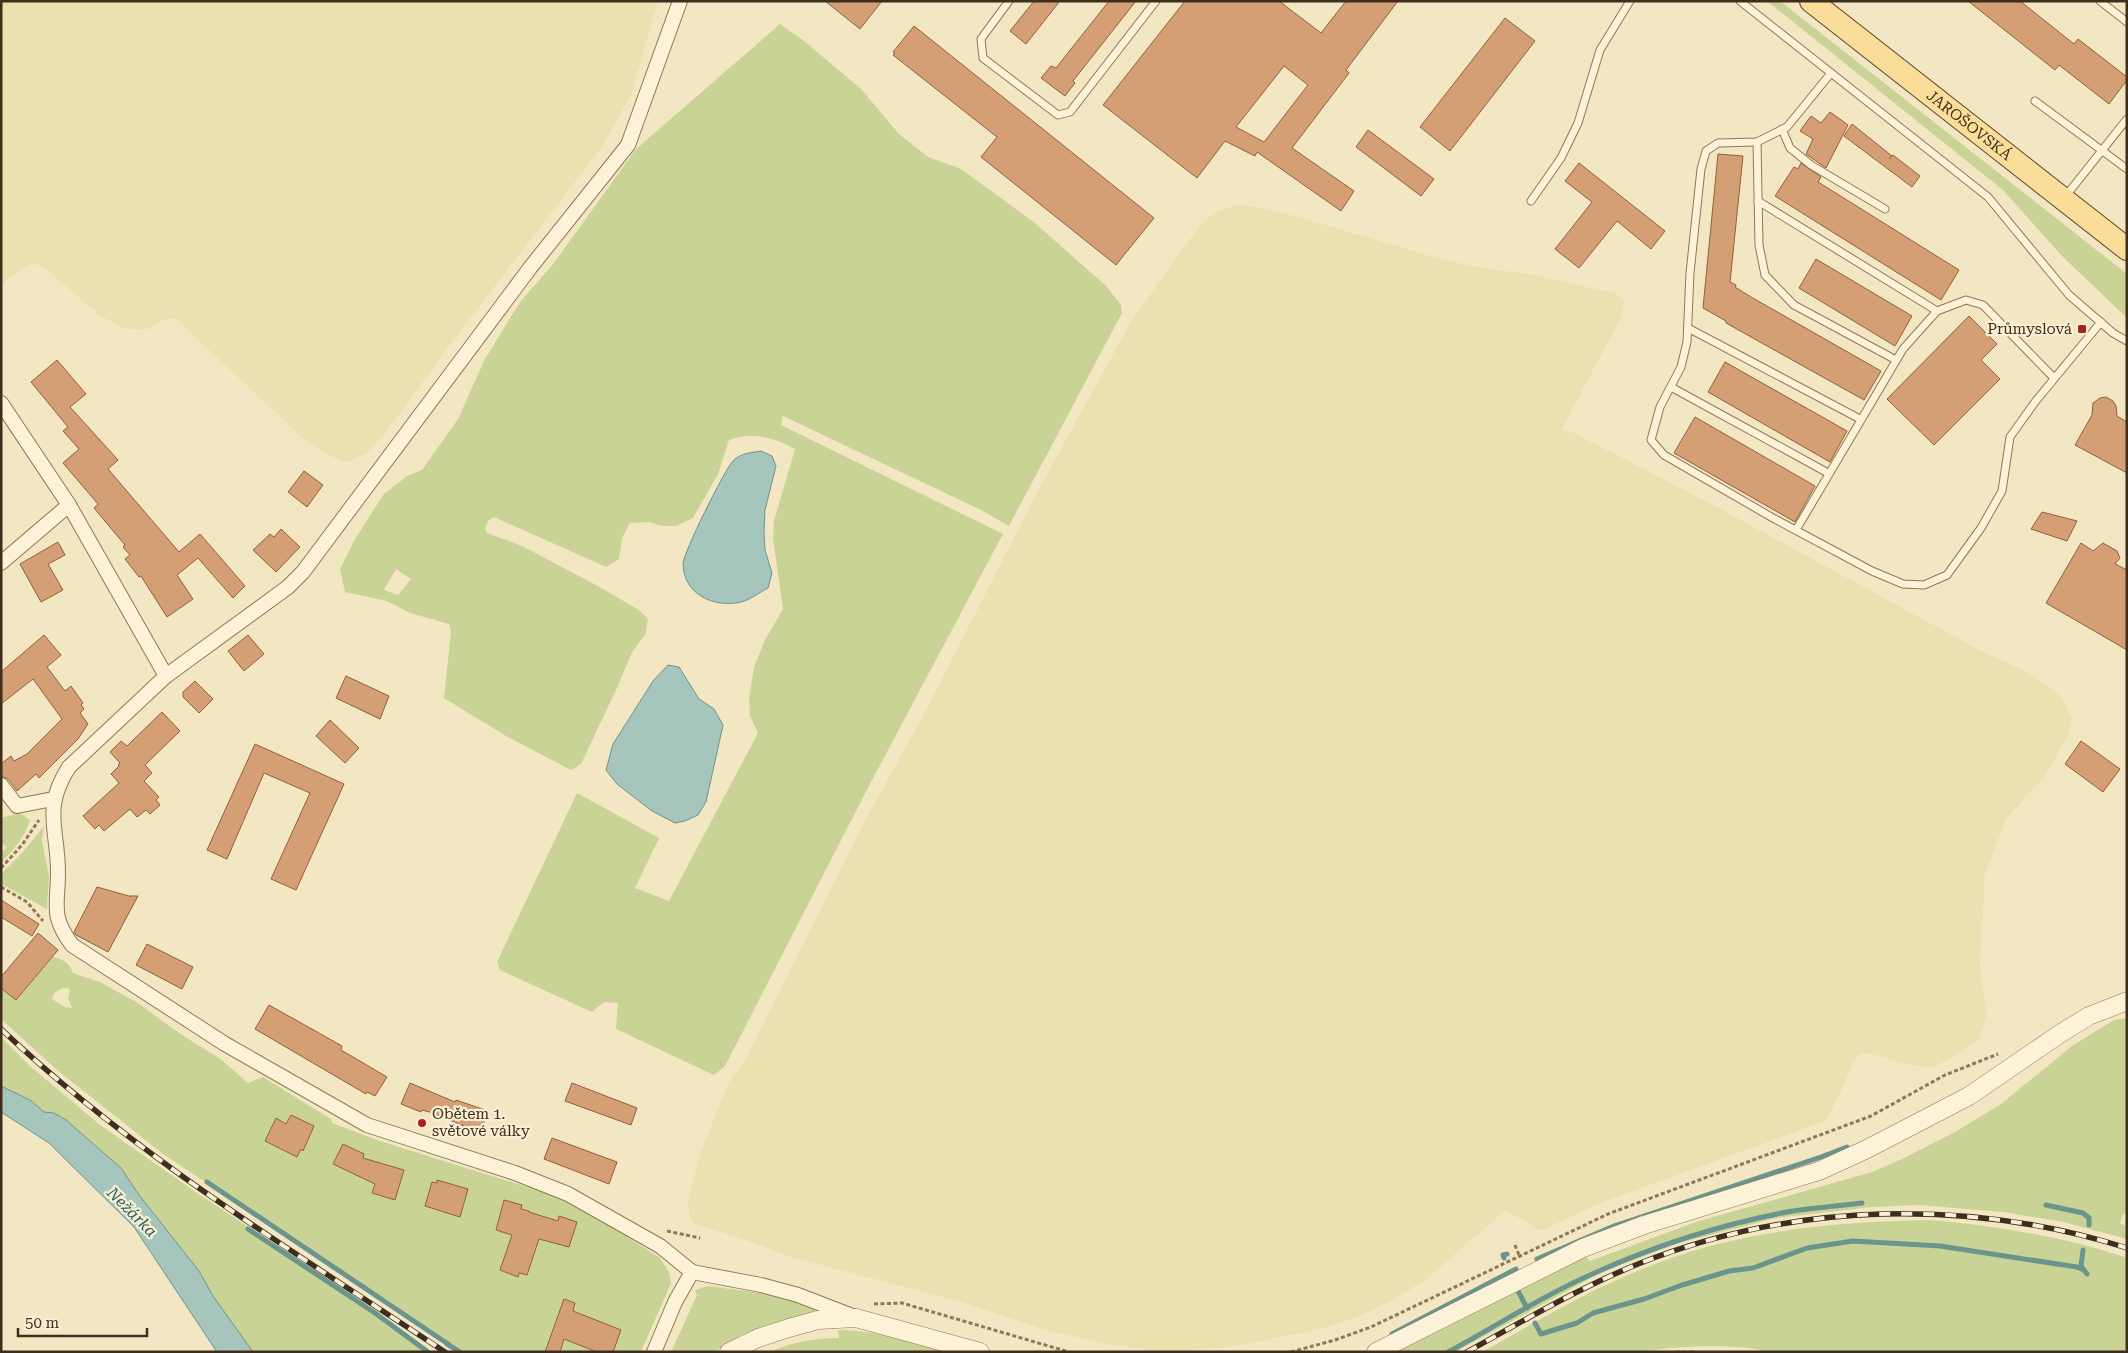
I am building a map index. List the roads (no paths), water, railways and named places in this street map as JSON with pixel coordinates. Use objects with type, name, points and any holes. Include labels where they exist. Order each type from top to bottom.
[{"type":"main road","name":"JAROŠOVSKÁ","points":[[1811,1],[2127,249]]},
{"type":"street","points":[[680,1],[628,146],[530,268],[303,572],[288,587],[166,676],[68,767],[59,782],[53,799],[52,817],[58,872],[56,914],[62,931],[72,945],[225,1044],[367,1125],[515,1173],[568,1194],[660,1246],[692,1272],[761,1285],[798,1295],[856,1318],[980,1352]]},
{"type":"street","points":[[1,402],[69,505],[166,676]]},
{"type":"street","points":[[1,563],[69,505]]},
{"type":"street","points":[[1,785],[16,806],[53,799]]},
{"type":"street","points":[[1376,1352],[1582,1248],[1644,1225],[1819,1171],[1867,1149],[1969,1096],[2089,1016],[2127,1001]]},
{"type":"street","points":[[654,1352],[675,1302],[692,1272]]},
{"type":"street","points":[[729,1352],[758,1338],[818,1320],[856,1318]]},
{"type":"lane","points":[[1009,1],[981,39],[983,58],[1058,115],[1070,112],[1156,1]]},
{"type":"lane","points":[[1531,201],[1561,158],[1578,123],[1600,50],[1630,1]]},
{"type":"lane","points":[[1740,1],[1988,197],[2069,295],[2101,322],[2127,340]]},
{"type":"lane","points":[[2100,1],[2127,22]]},
{"type":"lane","points":[[1831,73],[1787,127],[1757,142],[1718,143],[1706,151],[1701,168],[1690,273],[1687,342],[1682,367],[1660,407],[1650,440],[1664,455],[1796,530],[1872,570],[1903,584],[1924,585],[1947,575],[1981,528],[2002,491],[2010,437],[2054,378],[2101,322]]},
{"type":"lane","points":[[2035,101],[2127,169]]},
{"type":"lane","points":[[2063,200],[2127,119]]},
{"type":"lane","points":[[1782,129],[1790,148],[1811,164],[1885,209]]},
{"type":"lane","points":[[1757,142],[1759,245],[1765,275],[1794,305],[1896,360]]},
{"type":"lane","points":[[1758,201],[1937,311]]},
{"type":"lane","points":[[1796,530],[1902,348],[1937,311],[1966,300],[1983,305],[2054,378]]},
{"type":"lane","points":[[1688,328],[1860,419]]},
{"type":"lane","points":[[1670,387],[1828,474]]},
{"type":"water","points":[[761,451],[772,456],[776,466],[765,510],[765,550],[772,573],[768,588],[741,602],[721,603],[711,601],[702,597],[689,584],[683,564],[685,557],[705,511],[733,461],[742,455]]},
{"type":"water","points":[[668,665],[679,667],[699,699],[714,709],[723,725],[706,802],[698,815],[675,823],[652,811],[617,784],[606,770],[613,744],[653,681]]},
{"type":"water","name":"Nežárka","points":[[1,1086],[30,1100],[44,1112],[54,1113],[66,1120],[121,1168],[139,1195],[199,1271],[213,1296],[253,1352],[217,1352],[134,1227],[49,1143],[1,1112]]},
{"type":"waterway","points":[[1537,1259],[1614,1226],[1847,1147]]},
{"type":"waterway","points":[[207,1182],[448,1344]]},
{"type":"waterway","points":[[1448,1352],[1570,1284],[1661,1246],[1711,1230],[1762,1217],[1862,1203]]},
{"type":"waterway","points":[[2046,1205],[2083,1213],[2089,1218],[2089,1225]]},
{"type":"waterway","points":[[248,1229],[375,1313],[428,1352]]},
{"type":"waterway","points":[[1535,1323],[1541,1334],[1577,1323],[1593,1313],[1644,1299],[1682,1285],[1729,1271],[1753,1268],[1807,1248],[1853,1241],[1940,1246],[2077,1267],[2084,1270]]},
{"type":"waterway","points":[[2083,1250],[2081,1266],[2087,1274]]},
{"type":"waterway","points":[[1504,1258],[1503,1255],[1507,1254]]},
{"type":"waterway","points":[[1392,1334],[1516,1269]]},
{"type":"waterway","points":[[1518,1291],[1527,1308]]},
{"type":"waterway","points":[[447,1344],[460,1352]]},
{"type":"railway","points":[[1,1029],[52,1075],[160,1160],[273,1239],[445,1352]]},
{"type":"railway","points":[[1467,1352],[1573,1294],[1616,1273],[1697,1243],[1758,1228],[1819,1219],[1881,1214],[1944,1215],[2005,1221],[2067,1232],[2127,1248]]},
{"type":"place","name":"Průmyslová","points":[[2082,329]]},
{"type":"place","name":"Obětem 1. světové války","points":[[422,1123]]}]
